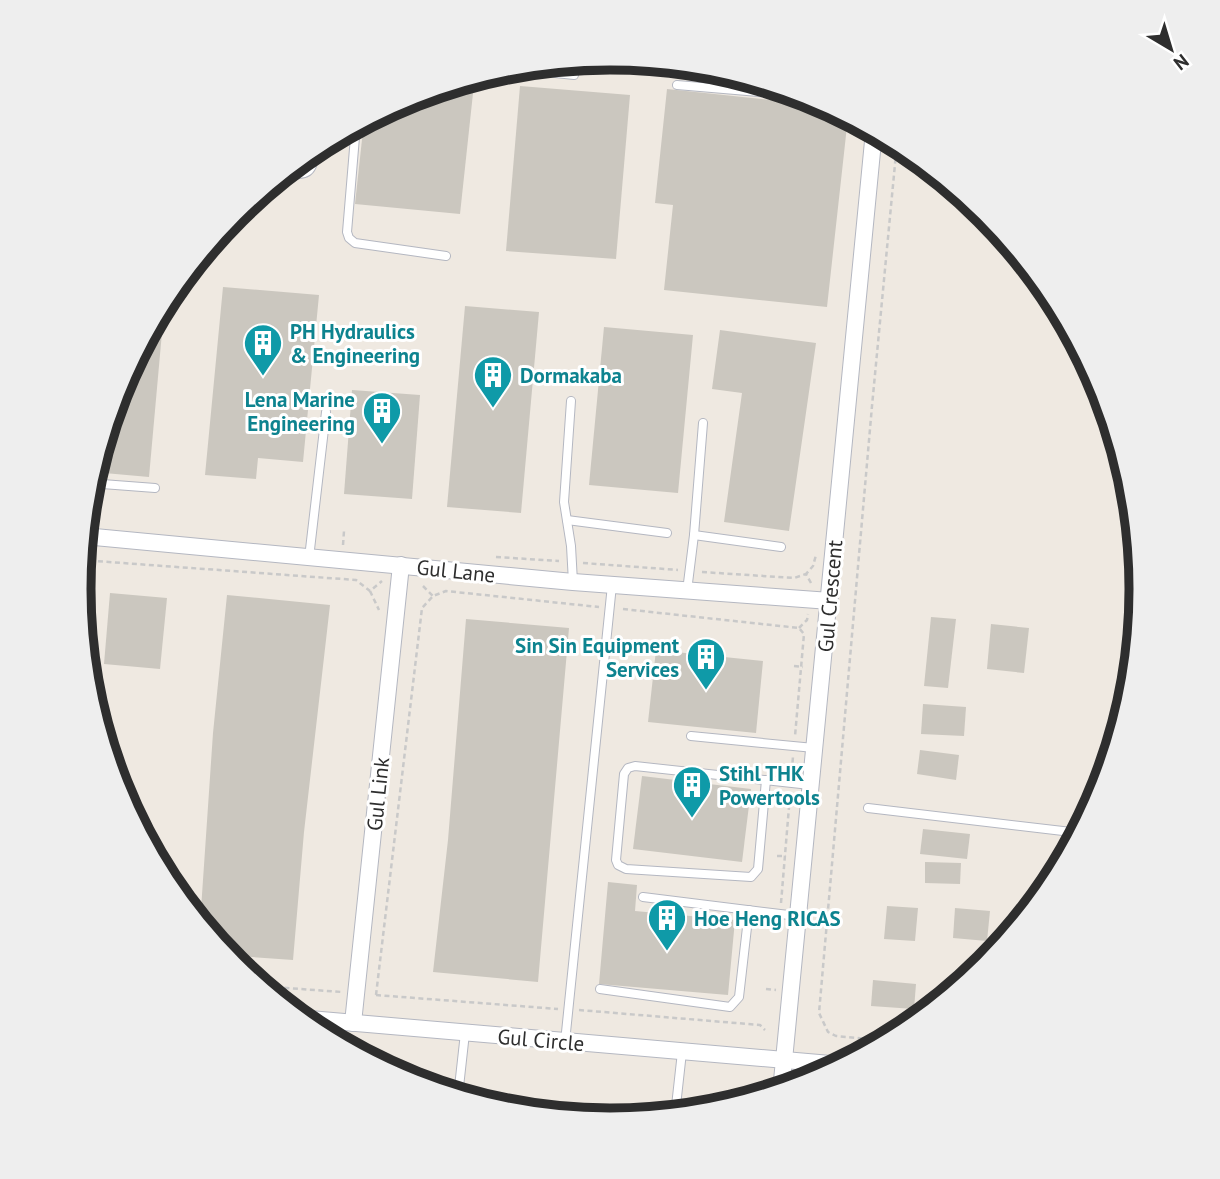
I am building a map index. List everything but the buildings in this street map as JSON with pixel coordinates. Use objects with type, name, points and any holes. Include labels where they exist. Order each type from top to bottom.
[{"type":"street","name":"Gul Crescent","points":[[784,1061],[875,143]]},
{"type":"street","name":"Gul Lane","points":[[94,537],[687,592],[830,601]]},
{"type":"street","name":"Gul Link","points":[[353,1023],[401,565]]},
{"type":"street","name":"Gul Circle","points":[[320,1020],[821,1064]]},
{"type":"street","points":[[782,1079],[784,1061]]},
{"type":"lane","points":[[554,73],[574,75]]},
{"type":"lane","points":[[677,85],[755,91]]},
{"type":"lane","points":[[355,137],[347,232],[349,238],[355,243],[446,256]]},
{"type":"lane","points":[[297,175],[309,172],[314,163]]},
{"type":"lane","points":[[571,401],[564,502],[573,582]]},
{"type":"lane","points":[[309,558],[326,412]]},
{"type":"lane","points":[[687,592],[703,423]]},
{"type":"lane","points":[[101,484],[155,488]]},
{"type":"lane","points":[[567,520],[667,533]]},
{"type":"lane","points":[[694,534],[781,547]]},
{"type":"lane","points":[[565,1042],[612,585]]},
{"type":"lane","points":[[691,736],[814,748]]},
{"type":"lane","points":[[766,780],[758,869],[751,877],[626,869],[618,865],[616,860],[624,774],[628,768],[635,766],[766,780],[810,785]]},
{"type":"lane","points":[[867,808],[1069,832]]},
{"type":"lane","points":[[643,897],[797,915]]},
{"type":"lane","points":[[600,989],[730,1007],[739,997],[749,910]]},
{"type":"lane","points":[[458,1086],[465,1033]]},
{"type":"lane","points":[[676,1105],[682,1052]]},
{"type":"path","points":[[870,1039],[836,1036],[828,1032],[819,1013],[896,156]]},
{"type":"path","points":[[92,561],[356,580],[370,591],[383,581],[422,584],[433,596]]},
{"type":"path","points":[[376,995],[422,608],[433,596],[446,592],[799,628],[804,634],[780,914]]},
{"type":"path","points":[[276,987],[760,1025],[765,1030]]},
{"type":"place","name":"PH Hydraulics & Engineering","points":[[263,377]]},
{"type":"place","name":"Dormakaba","points":[[493,409]]},
{"type":"place","name":"Lena Marine Engineering","points":[[382,445]]},
{"type":"place","name":"Sin Sin Equipment Services","points":[[706,691]]},
{"type":"place","name":"Stihl THK Powertools","points":[[692,819]]},
{"type":"place","name":"Hoe Heng RICAS","points":[[667,952]]}]
